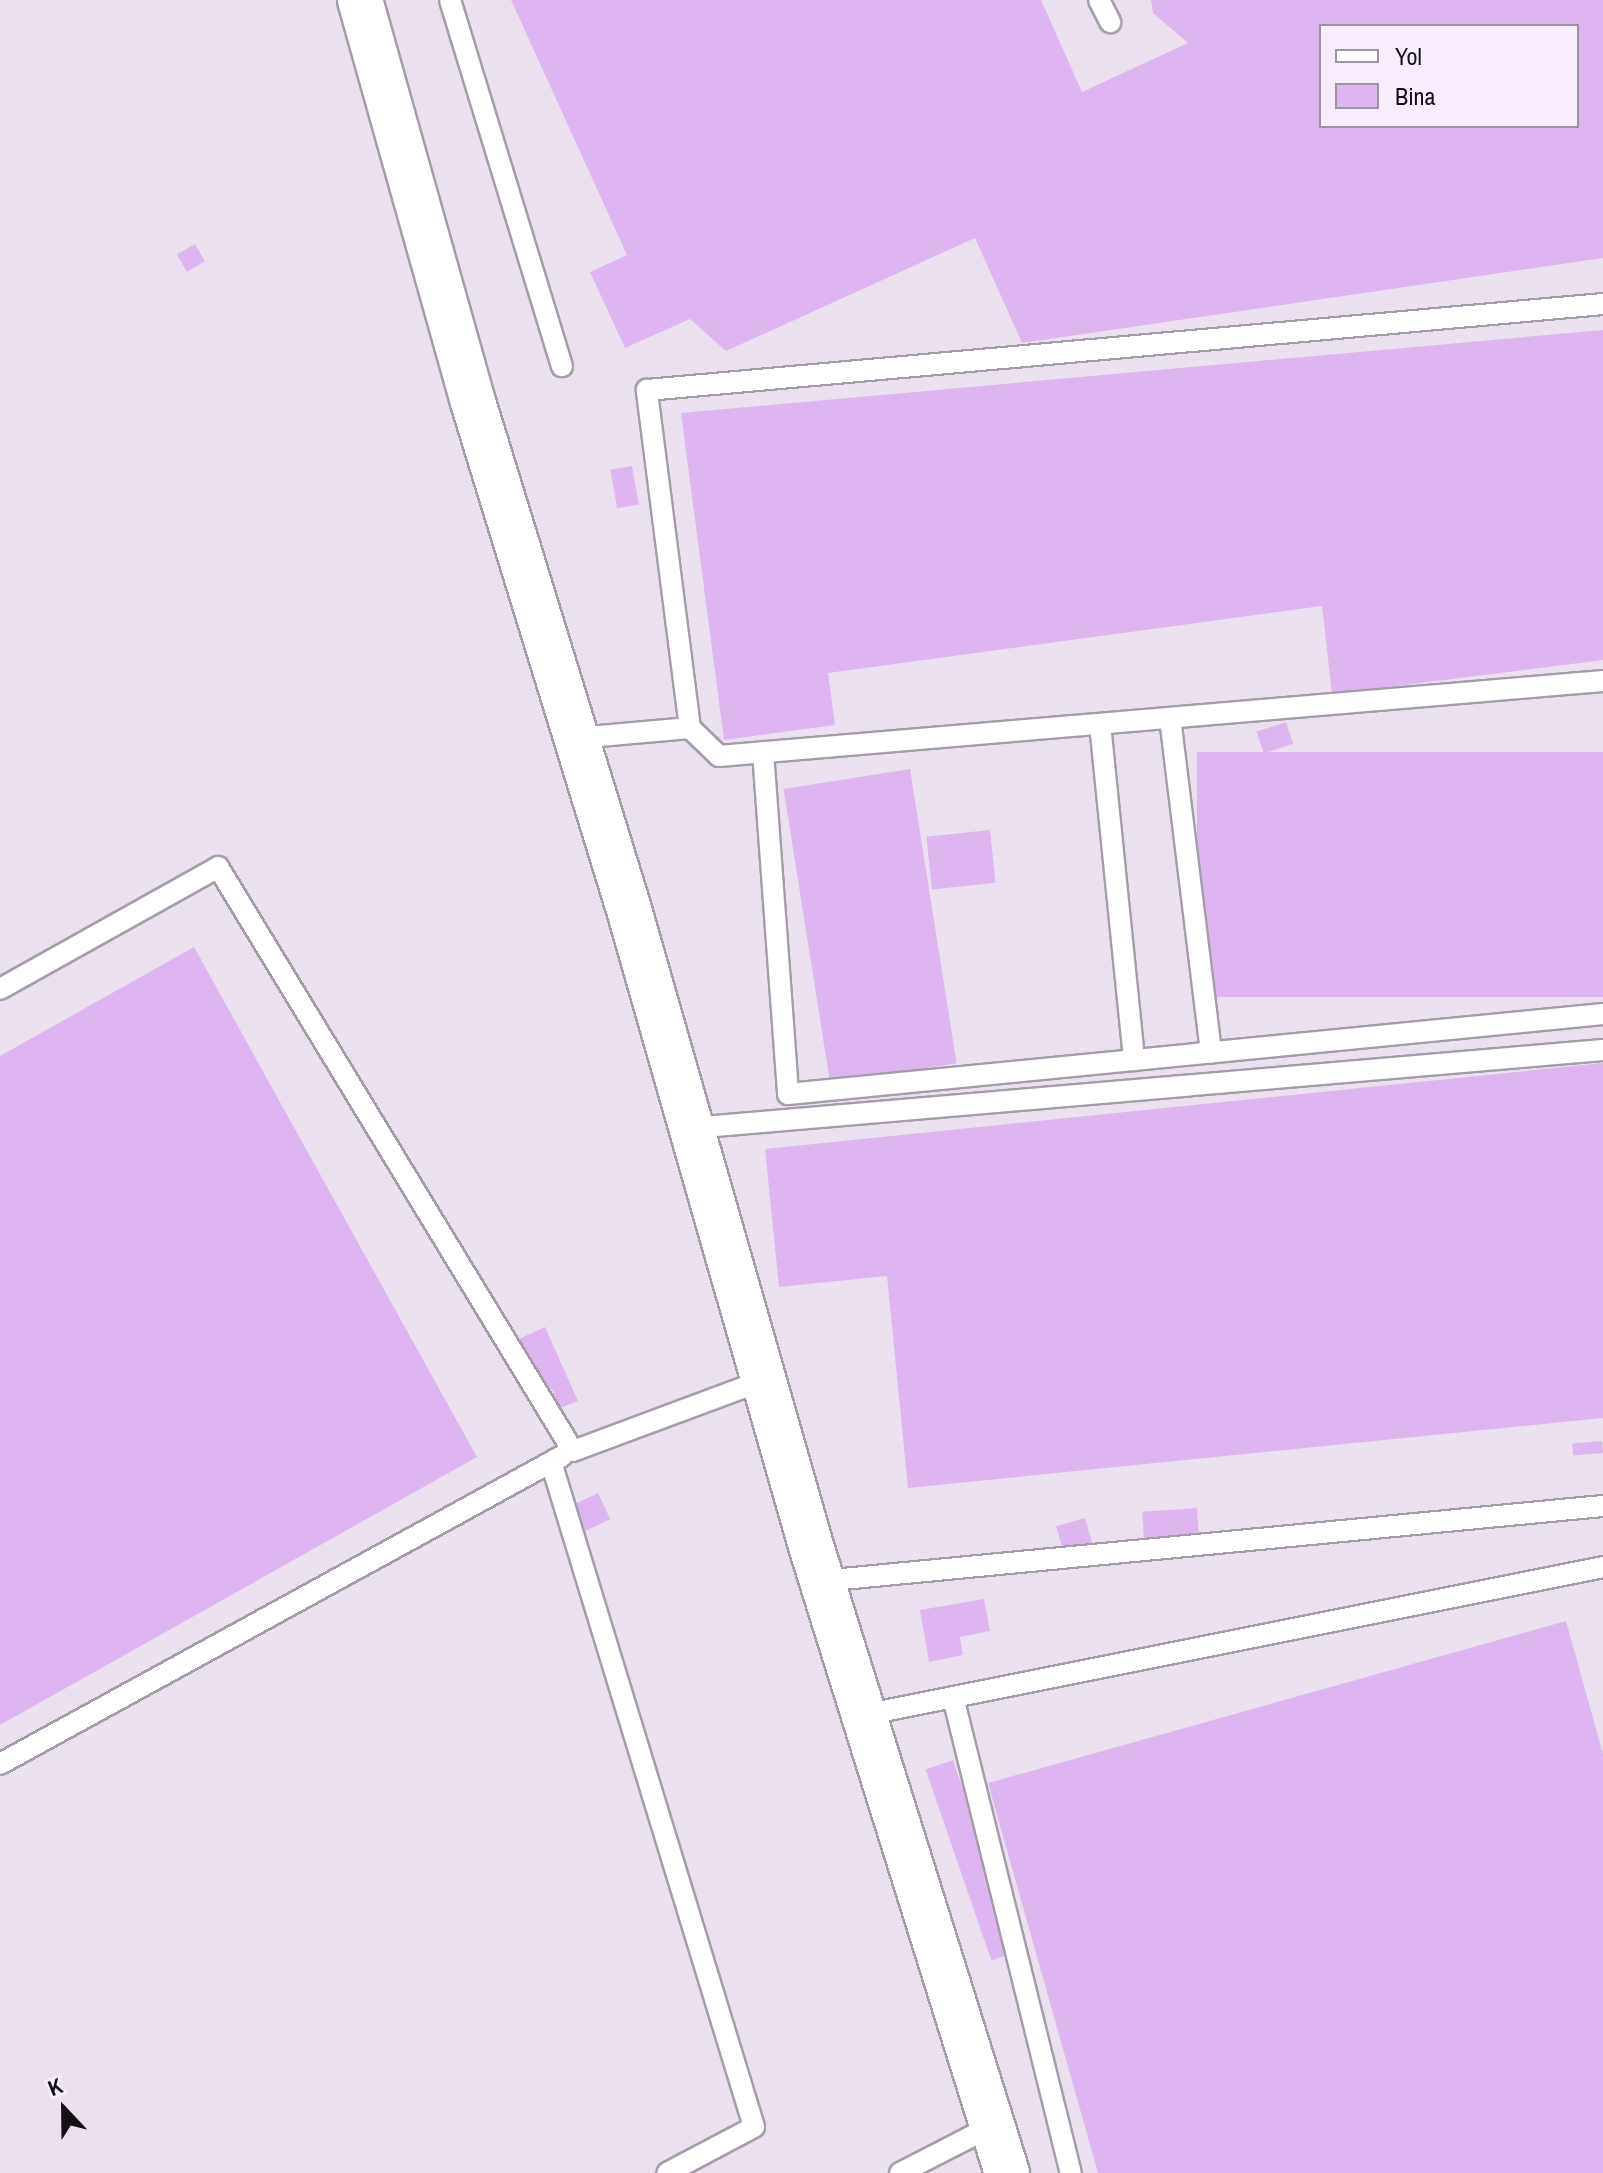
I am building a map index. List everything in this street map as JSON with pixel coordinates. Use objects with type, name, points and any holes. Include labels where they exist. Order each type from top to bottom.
[{"type":"street","points":[[360,0],[473,402],[577,738],[822,1581],[1007,2173]]},
{"type":"lane","points":[[450,0],[562,366]]},
{"type":"lane","points":[[1099,0],[1110,22]]},
{"type":"lane","points":[[1603,304],[647,390],[690,728],[719,756],[1603,681]]},
{"type":"lane","points":[[1170,718],[1211,1053]]},
{"type":"lane","points":[[1100,724],[1134,1060]]},
{"type":"lane","points":[[577,738],[690,728]]},
{"type":"lane","points":[[763,752],[788,1094],[1603,1014]]},
{"type":"lane","points":[[0,989],[218,867],[573,1451]]},
{"type":"lane","points":[[692,1128],[1603,1050]]},
{"type":"lane","points":[[0,1764],[551,1462],[764,1380]]},
{"type":"lane","points":[[551,1462],[754,2127],[667,2173]]},
{"type":"lane","points":[[822,1581],[1603,1506]]},
{"type":"lane","points":[[864,1715],[1603,1567]]},
{"type":"lane","points":[[953,1697],[1071,2173]]},
{"type":"lane","points":[[900,2173],[992,2126]]},
{"type":"building","points":[[511,0],[1041,0],[1082,92],[1188,43],[1153,13],[1151,0],[1603,0],[1603,258],[1022,343],[975,238],[726,351],[690,319],[625,348],[590,272],[627,255]]},
{"type":"building","points":[[195,244],[205,261],[187,272],[177,254]]},
{"type":"building","points":[[1603,330],[1603,660],[1332,694],[1322,606],[828,673],[835,725],[724,740],[681,413]]},
{"type":"building","points":[[632,466],[639,504],[617,508],[610,470]]},
{"type":"building","points":[[1286,722],[1293,744],[1264,753],[1257,732]]},
{"type":"building","points":[[1197,752],[1603,752],[1603,997],[1197,997]]},
{"type":"building","points":[[910,769],[957,1063],[830,1083],[784,789]]},
{"type":"building","points":[[990,830],[996,883],[932,889],[926,837]]},
{"type":"building","points":[[194,947],[477,1457],[0,1725],[0,1056]]},
{"type":"building","points":[[1603,1063],[1603,1418],[908,1488],[887,1276],[779,1287],[765,1149]]},
{"type":"building","points":[[545,1327],[578,1401],[560,1408],[552,1389],[534,1397],[510,1343]]},
{"type":"building","points":[[1602,1441],[1603,1453],[1573,1456],[1572,1444]]},
{"type":"building","points":[[598,1493],[610,1519],[574,1536],[562,1510]]},
{"type":"building","points":[[1197,1508],[1199,1539],[1144,1543],[1142,1512]]},
{"type":"building","points":[[1085,1518],[1094,1549],[1065,1557],[1056,1526]]},
{"type":"building","points":[[984,1599],[990,1631],[960,1637],[963,1655],[929,1662],[920,1610]]},
{"type":"building","points":[[1566,1621],[1603,1754],[1603,2173],[1098,2173],[988,1783]]},
{"type":"building","points":[[953,1760],[1019,1951],[991,1960],[926,1769]]}]
